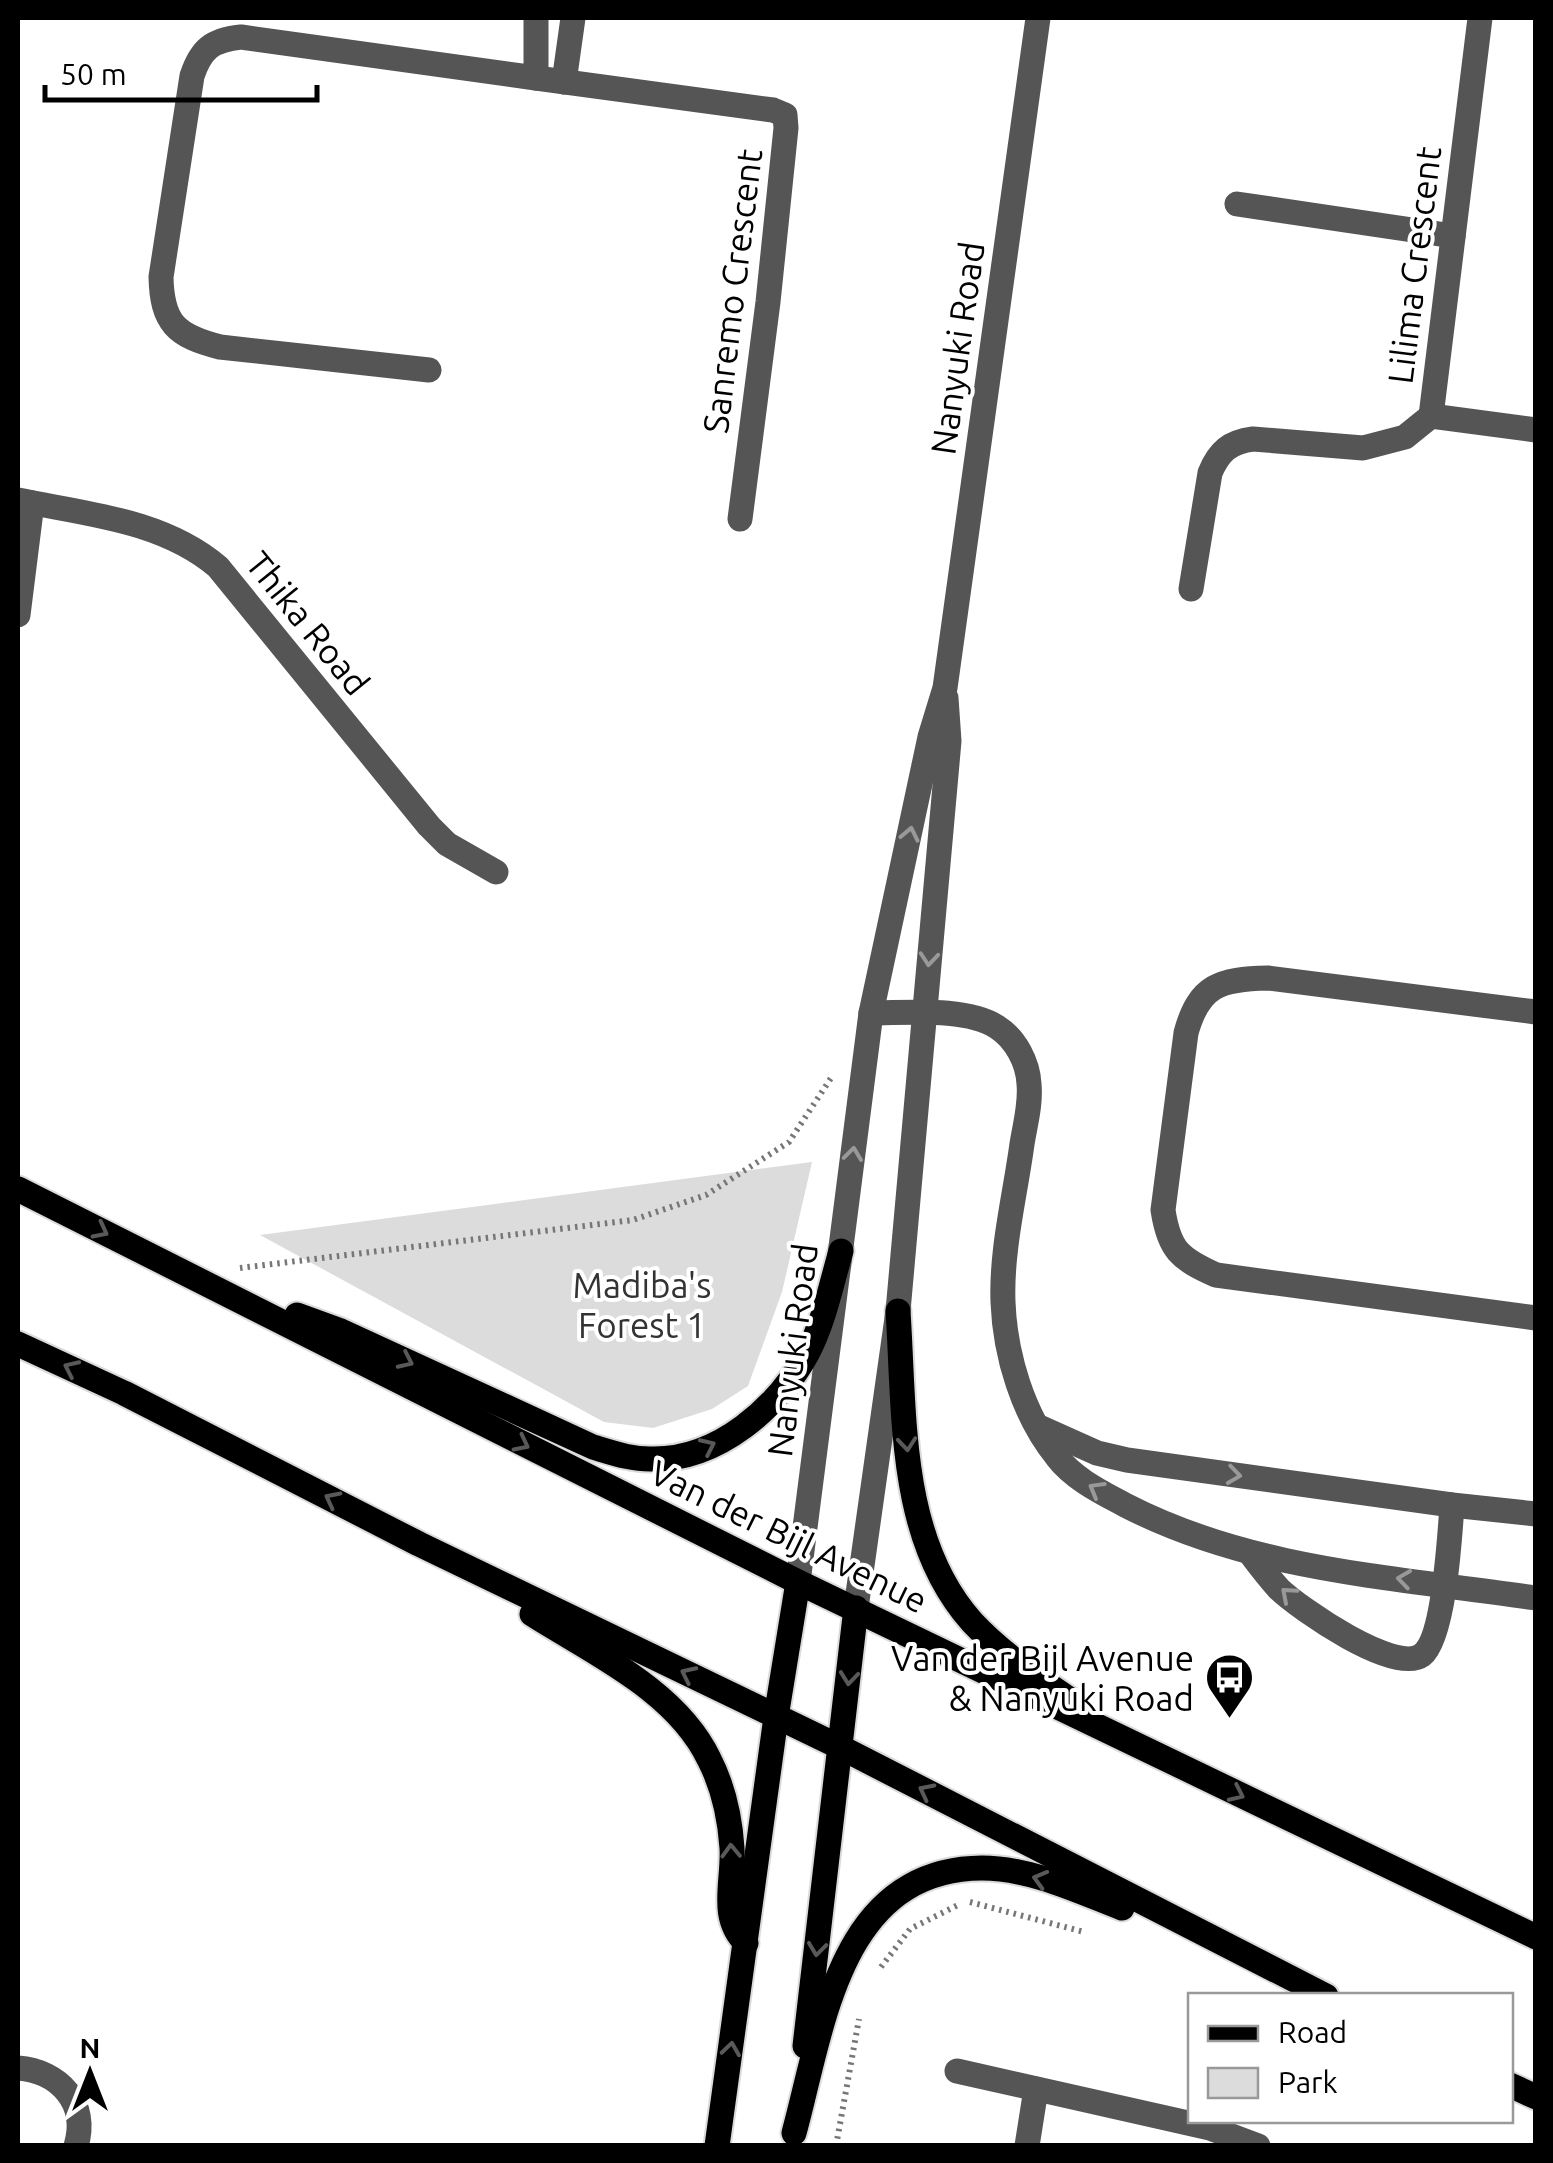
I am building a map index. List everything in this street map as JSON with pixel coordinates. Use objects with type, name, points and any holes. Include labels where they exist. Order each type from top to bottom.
[{"type":"main road","name":"Van der Bijl Avenue","points":[[18,1188],[798,1582],[1536,1937]]},
{"type":"main road","points":[[184,1274],[341,1331],[593,1447],[655,1460],[701,1450],[744,1426],[788,1385],[821,1322],[840,1251]]},
{"type":"main road","points":[[898,1312],[914,1495],[937,1570],[961,1608],[1006,1654],[1148,1753]]},
{"type":"main road","points":[[18,1344],[124,1393],[419,1544],[842,1748],[1320,1993]]},
{"type":"main road","points":[[419,1544],[634,1679],[692,1730],[712,1766],[726,1809],[732,1852],[731,1922],[746,1943]]},
{"type":"main road","name":"Nanyuki Road","points":[[717,2146],[798,1582]]},
{"type":"main road","name":"Nanyuki Road","points":[[793,2139],[856,1608]]},
{"type":"main road","points":[[793,2139],[836,1979],[855,1939],[882,1906],[932,1876],[983,1868],[1027,1874],[1262,1964]]},
{"type":"main road","points":[[1513,2086],[1536,2098]]},
{"type":"street","points":[[536,18],[536,78]]},
{"type":"street","points":[[564,82],[573,18]]},
{"type":"street","name":"Nanyuki Road","points":[[798,1582],[871,1014],[930,737],[945,688],[1038,18]]},
{"type":"street","name":"Lilima Crescent","points":[[1480,18],[1431,416],[1536,430]]},
{"type":"street","name":"Sanremo Crescent","points":[[429,370],[220,347],[188,337],[172,326],[161,299],[161,277],[192,76],[198,57],[208,45],[220,39],[240,38],[784,114],[786,128],[768,302],[740,518]]},
{"type":"street","points":[[1237,204],[1453,236]]},
{"type":"street","points":[[1192,589],[1210,473],[1226,448],[1237,441],[1254,439],[1363,448],[1404,437],[1431,416]]},
{"type":"street","points":[[18,615],[25,502]]},
{"type":"street","name":"Thika Road","points":[[25,502],[137,525],[185,542],[204,555],[218,567],[429,826],[447,844],[496,872]]},
{"type":"street","name":"Nanyuki Road","points":[[856,1608],[898,1312],[949,741],[945,688]]},
{"type":"street","points":[[1536,1012],[1268,978],[1239,978],[1219,984],[1203,994],[1192,1010],[1186,1033],[1162,1210],[1174,1250],[1216,1275],[1536,1318]]},
{"type":"street","points":[[871,1014],[924,1012],[978,1018],[1010,1037],[1027,1069],[1028,1106],[1004,1268],[1003,1302],[1014,1372],[1038,1427],[1057,1458],[1080,1480],[1168,1526],[1279,1562],[1536,1598]]},
{"type":"street","points":[[1038,1427],[1097,1453],[1127,1460],[1536,1514]]},
{"type":"street","points":[[1250,1554],[1280,1589],[1316,1617],[1380,1652],[1398,1658],[1422,1654],[1429,1644],[1446,1585],[1452,1505]]},
{"type":"street","points":[[18,2068],[49,2075],[63,2086],[74,2101],[79,2118],[76,2146]]},
{"type":"street","points":[[958,2071],[1210,2128],[1258,2146]]},
{"type":"street","points":[[1027,2146],[1036,2089]]},
{"type":"path","points":[[184,1274],[633,1220],[706,1195],[790,1142],[833,1076]]},
{"type":"path","points":[[876,1974],[910,1929],[966,1901],[1084,1932]]},
{"type":"path","points":[[836,2146],[860,2008]]},
{"type":"green space","name":"Madiba's Forest 1","points":[[812,1162],[782,1292],[748,1386],[712,1409],[653,1428],[604,1422],[260,1235]]},
{"type":"place","name":"Van der Bijl Avenue & Nanyuki Road","points":[[1229,1720]]}]
